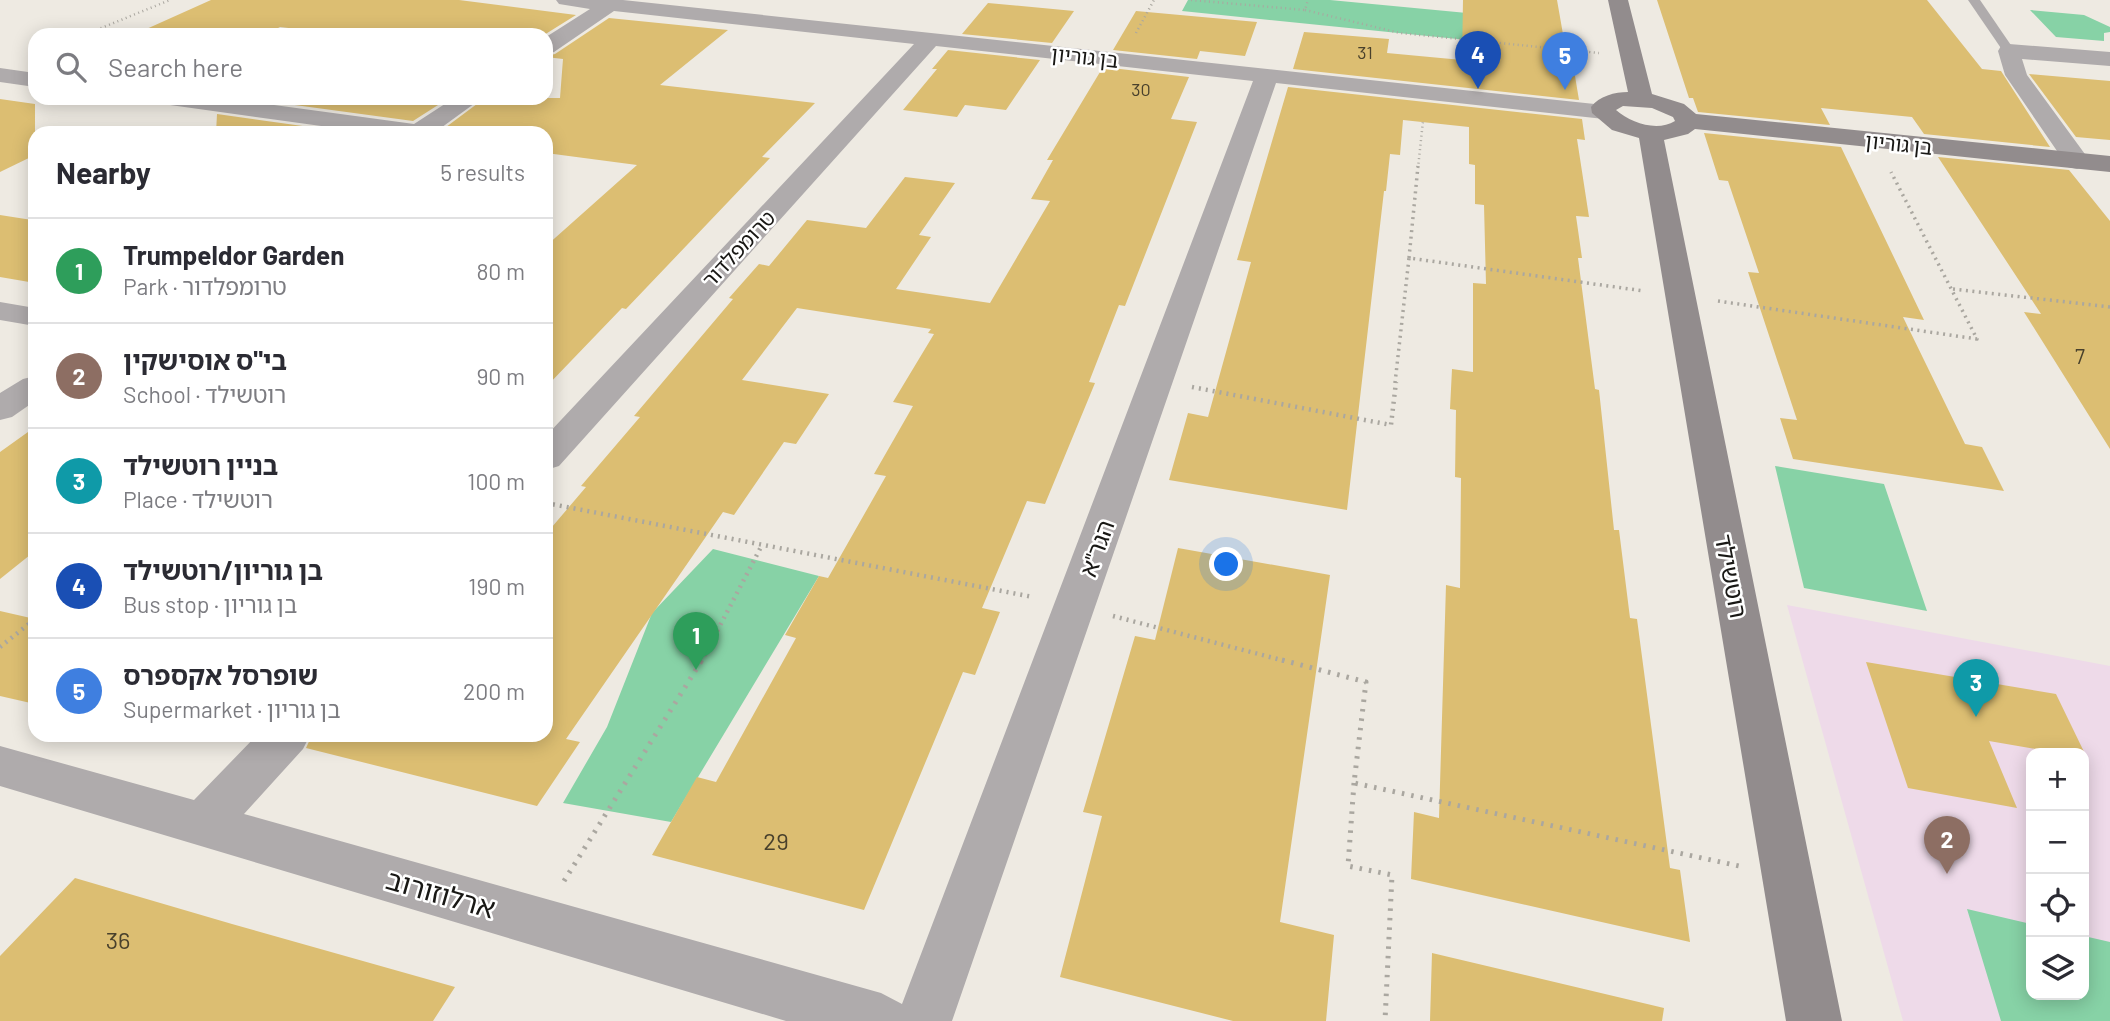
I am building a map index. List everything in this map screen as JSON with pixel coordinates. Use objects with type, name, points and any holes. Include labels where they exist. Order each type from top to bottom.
[{"type":"street","name":"בן גוריון","points":[[566,0],[610,5],[691,6],[930,39],[1604,112]]},
{"type":"street","name":"רוטשילד","points":[[1618,0],[1646,115],[1814,1021]]},
{"type":"street","points":[[553,42],[610,5]]},
{"type":"street","name":"טרומפלדור","points":[[553,450],[930,39]]},
{"type":"street","points":[[2077,161],[2016,75],[2009,51],[2110,59]]},
{"type":"street","points":[[0,75],[28,79]]},
{"type":"street","name":"הגר\"א","points":[[924,1021],[1267,75]]},
{"type":"street","points":[[1604,112],[1604,107],[1609,102],[1646,115],[1670,132],[1683,128],[1688,121],[1683,113],[1674,107],[1646,115],[1618,124],[1604,112]]},
{"type":"street","points":[[221,105],[374,126]]},
{"type":"street","points":[[427,126],[459,105]]},
{"type":"street","name":"בן גוריון","points":[[1688,121],[2110,164]]},
{"type":"street","points":[[0,311],[28,316]]},
{"type":"street","points":[[0,409],[28,391]]},
{"type":"street","points":[[203,825],[280,742]]},
{"type":"street","name":"ארלוזורוב","points":[[0,766],[881,1021]]},
{"type":"lane","points":[[1974,0],[2009,51]]},
{"type":"path","points":[[101,28],[170,0]]},
{"type":"path","points":[[1191,0],[1305,10],[1400,33],[1632,57]]},
{"type":"path","points":[[1305,10],[1308,0]]},
{"type":"path","points":[[1157,380],[1391,425],[1426,93]]},
{"type":"path","points":[[1409,258],[1977,339],[1874,140]]},
{"type":"path","points":[[1953,289],[2110,307]]},
{"type":"path","points":[[553,504],[1075,606],[1366,682],[1354,783],[1348,866],[1392,875],[1385,1021]]},
{"type":"path","points":[[538,922],[691,681],[762,545]]},
{"type":"path","points":[[0,647],[28,625]]},
{"type":"path","points":[[1354,783],[1788,876]]},
{"type":"shaded area","points":[[1787,605],[2110,666],[2110,1021],[1903,1021]]},
{"type":"green space","points":[[1188,0],[1330,0],[1488,15],[1487,42],[1182,11]]},
{"type":"green space","points":[[2030,10],[2084,15],[2110,27],[2110,32],[2104,33],[2104,41],[2056,37]]},
{"type":"green space","points":[[1775,466],[1884,484],[1927,611],[1804,588]]},
{"type":"green space","points":[[713,549],[819,576],[671,822],[563,803],[607,727],[652,613]]},
{"type":"green space","points":[[1967,909],[2026,923],[2026,1000],[2089,1000],[2089,937],[2110,942],[2110,1021],[2001,1021]]},
{"type":"building","points":[[211,0],[459,0],[576,15],[553,29],[149,28]]},
{"type":"building","points":[[1463,0],[1557,0],[1567,57],[1572,58],[1579,100],[1293,69],[1304,32],[1389,39],[1387,53],[1462,60]]},
{"type":"building","points":[[1657,0],[1927,0],[1982,69],[2001,71],[2050,147],[1924,134],[1912,117],[1821,108],[1830,125],[1698,112],[1693,98],[1689,98]]},
{"type":"building","points":[[988,3],[1074,11],[1052,43],[962,34]]},
{"type":"building","points":[[1136,11],[1257,22],[1245,56],[1200,51],[1197,59],[1113,50]]},
{"type":"building","points":[[609,18],[728,30],[660,85],[815,103],[762,157],[770,158],[626,309],[622,308],[553,380],[553,240],[637,165],[553,154],[553,126],[447,126],[476,105],[553,105],[553,98],[560,98],[563,59],[553,58]]},
{"type":"building","points":[[948,50],[1040,60],[1006,110],[965,105],[957,117],[903,110],[937,69],[932,69]]},
{"type":"building","points":[[1103,67],[1189,77],[1171,119],[1197,122],[1125,306],[1119,305],[1089,382],[1095,383],[1045,504],[1027,501],[982,608],[1000,612],[975,675],[963,672],[864,910],[652,855],[697,777],[716,782],[796,638],[785,635],[819,576],[828,578],[886,476],[874,474],[913,406],[893,402],[934,334],[928,333],[931,329],[797,308],[742,380],[829,394],[796,444],[784,442],[734,515],[723,512],[566,739],[580,742],[537,806],[306,748],[309,742],[553,742],[553,526],[586,487],[581,486],[640,417],[634,416],[733,299],[729,298],[759,264],[769,266],[807,220],[866,228],[905,177],[955,183],[919,235],[931,237],[896,289],[990,303],[1050,201],[1031,199],[1053,160],[1047,160]]},
{"type":"building","points":[[2029,74],[2110,81],[2110,140],[2076,137]]},
{"type":"building","points":[[1288,87],[1582,119],[1585,140],[1577,139],[1589,217],[1576,216],[1582,258],[1578,258],[1595,389],[1599,390],[1614,530],[1619,530],[1630,618],[1637,619],[1670,868],[1680,870],[1690,942],[1411,879],[1414,812],[1439,818],[1446,585],[1460,588],[1461,478],[1455,477],[1456,410],[1450,409],[1452,369],[1473,372],[1473,283],[1486,284],[1484,205],[1475,204],[1475,165],[1469,164],[1469,127],[1403,120],[1400,155],[1390,154],[1347,510],[1169,480],[1188,413],[1208,417],[1251,262],[1237,260]]},
{"type":"building","points":[[0,99],[35,105],[35,126],[28,126],[28,158],[0,172]]},
{"type":"building","points":[[294,105],[438,105],[413,121]]},
{"type":"building","points":[[217,114],[303,126],[216,126]]},
{"type":"building","points":[[1704,133],[1841,147],[1924,320],[1903,317],[1965,444],[1982,447],[2004,491],[1793,459],[1780,418],[1797,420],[1748,272],[1759,273],[1728,181],[1719,180]]},
{"type":"building","points":[[1938,157],[2069,170],[2110,221],[2110,449],[2024,312],[2041,314]]},
{"type":"building","points":[[0,215],[28,219],[28,282],[0,277]]},
{"type":"building","points":[[28,432],[28,557],[0,579],[0,452]]},
{"type":"building","points":[[1178,548],[1330,575],[1280,922],[1334,935],[1326,1021],[1233,1021],[1060,977],[1102,816],[1083,812],[1135,636],[1155,640]]},
{"type":"building","points":[[0,611],[28,617],[28,702],[0,696]]},
{"type":"building","points":[[1866,662],[2056,694],[2082,748],[2030,748],[1989,741],[2017,808],[1908,788]]},
{"type":"building","points":[[75,878],[455,987],[433,1021],[0,1021],[0,956]]},
{"type":"building","points":[[1432,953],[1664,1008],[1662,1021],[1430,1021]]},
{"type":"place","name":"בן גוריון/רוטשילד","points":[[1478,89]]},
{"type":"place","name":"שופרסל אקספרס","points":[[1565,90]]},
{"type":"place","name":"Trumpeldor Garden","points":[[696,670]]},
{"type":"place","name":"בניין רוטשילד","points":[[1976,717]]},
{"type":"place","name":"בי\"ס אוסישקין","points":[[1947,874]]}]
